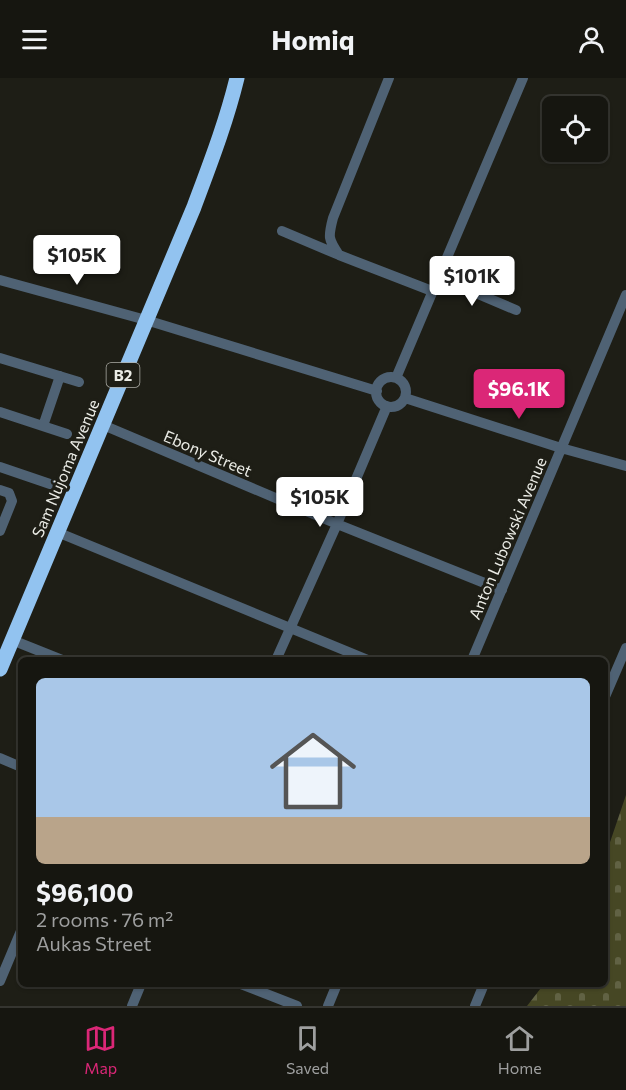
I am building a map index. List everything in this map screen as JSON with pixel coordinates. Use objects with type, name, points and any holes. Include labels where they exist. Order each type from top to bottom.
[{"type":"highway","name":"Sam Nujoma Avenue","points":[[0,669],[216,149],[237,78]]},
{"type":"street","points":[[339,255],[330,242],[328,234],[389,78]]},
{"type":"street","points":[[396,378],[523,78]]},
{"type":"street","points":[[282,231],[432,291]]},
{"type":"street","points":[[438,277],[516,310]]},
{"type":"street","points":[[0,280],[146,320],[377,391]]},
{"type":"street","name":"Anton Lubowski Avenue","points":[[473,657],[626,295]]},
{"type":"street","points":[[0,358],[79,382]]},
{"type":"street","points":[[43,426],[60,376]]},
{"type":"street","points":[[392,377],[404,384],[406,389],[405,398],[398,405],[387,406],[381,402],[377,391],[382,381],[392,377]]},
{"type":"street","points":[[405,398],[561,448],[626,466]]},
{"type":"street","points":[[277,657],[387,406]]},
{"type":"street","points":[[0,412],[67,434]]},
{"type":"street","name":"Ebony Street","points":[[103,425],[337,524],[502,590]]},
{"type":"street","points":[[0,467],[50,484]]},
{"type":"street","points":[[0,490],[9,493],[12,501],[0,531]]},
{"type":"street","points":[[57,532],[361,657]]},
{"type":"street","points":[[12,640],[54,657]]},
{"type":"street","points":[[608,690],[626,648]]},
{"type":"street","points":[[0,758],[18,766]]},
{"type":"street","points":[[0,981],[18,938]]},
{"type":"street","points":[[132,1006],[140,987]]},
{"type":"street","points":[[249,987],[297,1006]]},
{"type":"street","points":[[328,1006],[336,987]]},
{"type":"street","points":[[475,1006],[483,987]]},
{"type":"green space","points":[[626,795],[626,1006],[527,1006],[542,987],[608,987],[608,848]]}]
